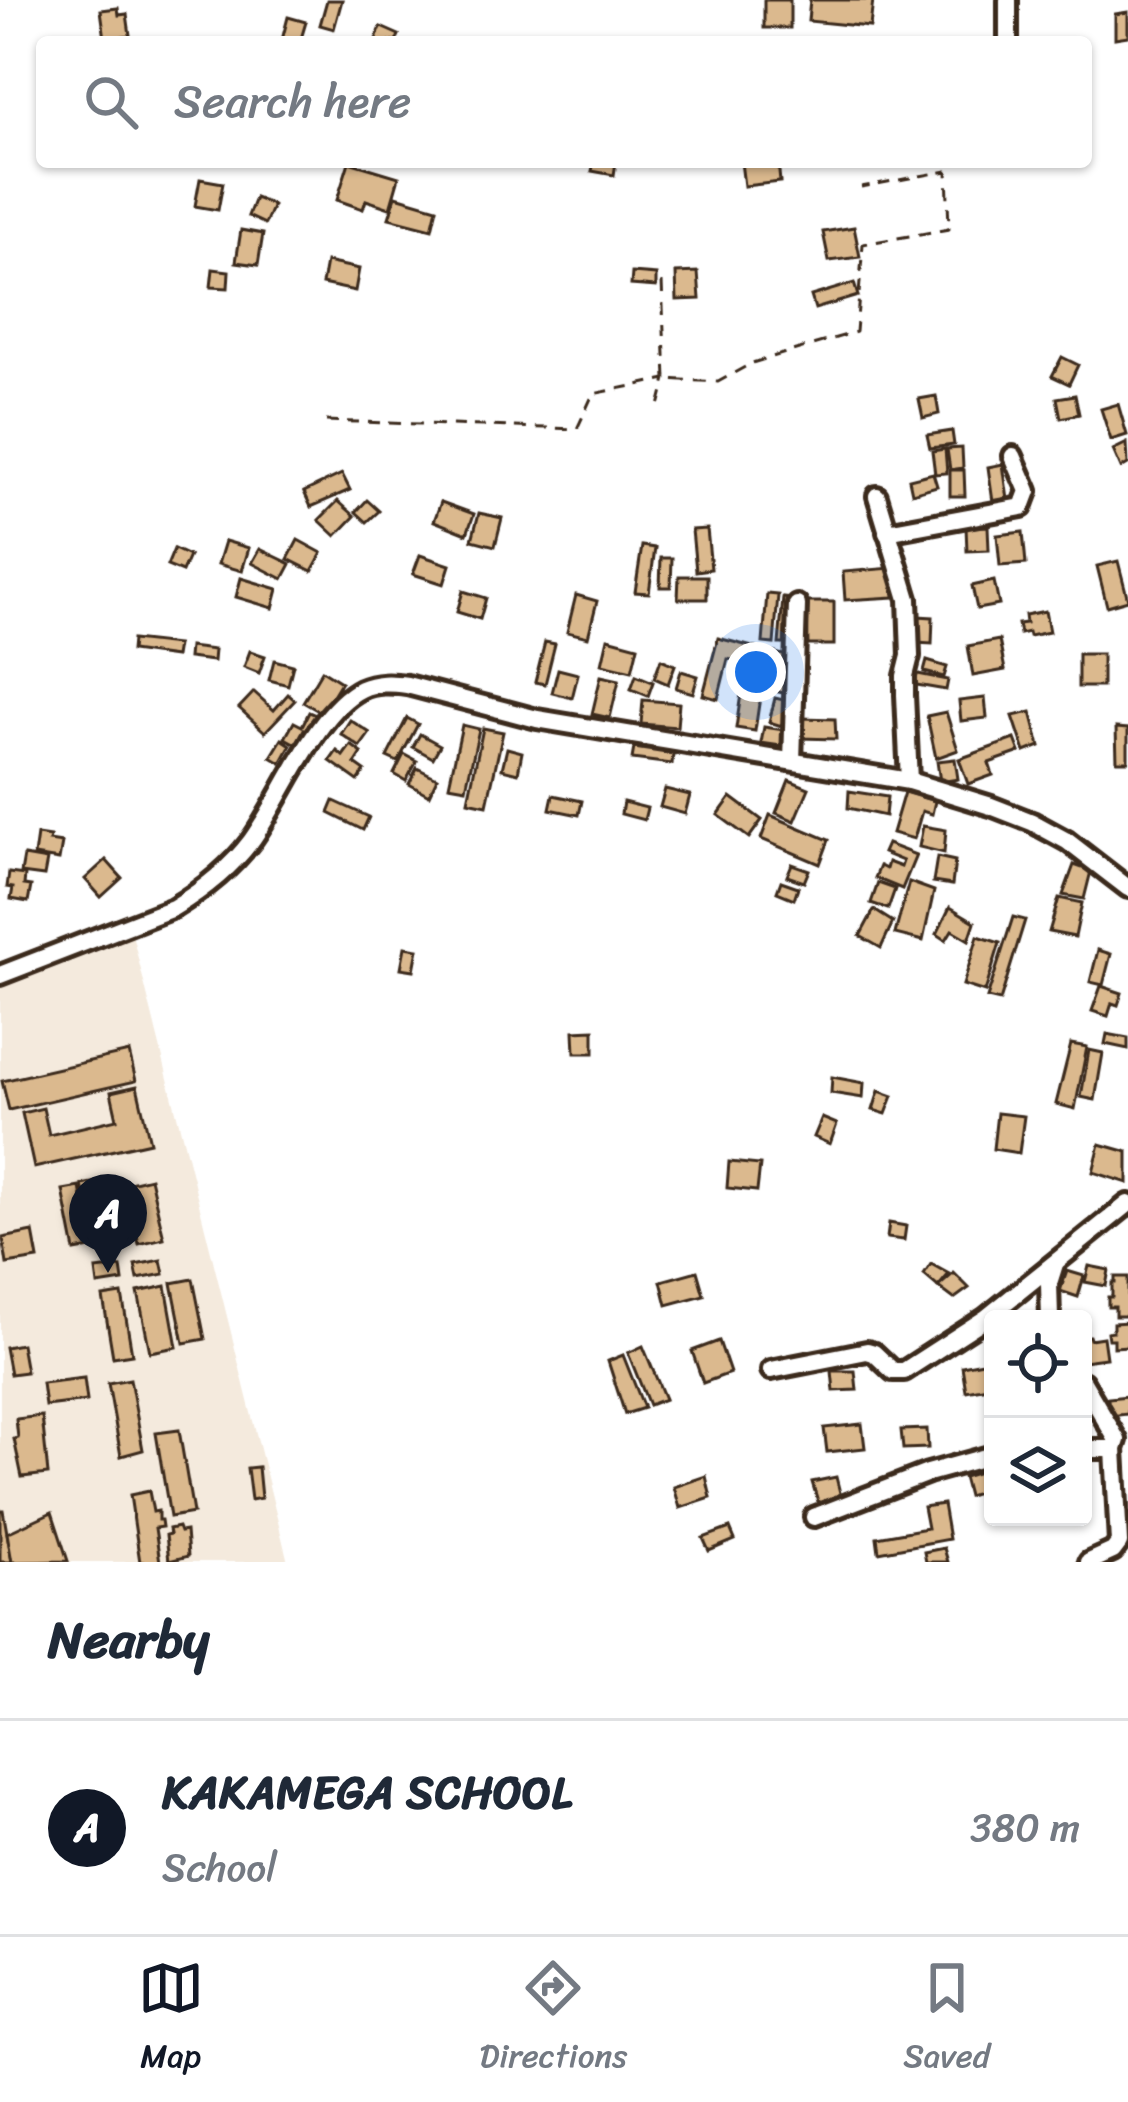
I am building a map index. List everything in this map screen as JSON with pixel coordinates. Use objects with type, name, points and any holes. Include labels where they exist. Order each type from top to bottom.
[{"type":"street","points":[[1008,0],[1008,36]]},
{"type":"street","points":[[887,532],[1022,507],[1028,491],[1013,456]]},
{"type":"street","points":[[878,496],[908,599],[910,656],[904,694],[909,781]]},
{"type":"street","points":[[792,761],[797,605]]},
{"type":"street","points":[[0,975],[172,908],[222,873],[262,825],[338,705],[363,688],[389,683],[537,718],[909,781],[1032,822],[1067,841],[1128,888]]},
{"type":"street","points":[[771,1370],[867,1351],[893,1371],[904,1371],[986,1318],[1128,1204]]},
{"type":"street","points":[[1050,1310],[1048,1283],[1055,1263]]},
{"type":"street","points":[[1089,1562],[1119,1543],[1117,1443],[1092,1397]]},
{"type":"street","points":[[1092,1450],[1114,1449]]},
{"type":"street","points":[[814,1517],[928,1473],[984,1457]]},
{"type":"path","points":[[326,421],[577,430],[593,394],[666,379],[718,382],[752,363],[856,332],[863,244],[949,229],[947,171],[861,187]]},
{"type":"path","points":[[658,410],[666,379],[662,282]]},
{"type":"shaded area","points":[[132,934],[288,1562],[0,1562],[0,985]]},
{"type":"building","points":[[327,0],[342,0],[334,29],[320,25]]},
{"type":"building","points":[[764,0],[790,0],[790,28],[764,28]]},
{"type":"building","points":[[810,0],[873,0],[870,27],[808,21]]},
{"type":"building","points":[[118,8],[119,15],[127,14],[130,35],[105,36],[101,10]]},
{"type":"building","points":[[1128,12],[1128,36],[1115,38],[1115,14]]},
{"type":"building","points":[[288,17],[306,22],[302,36],[283,36]]},
{"type":"building","points":[[381,27],[399,35],[399,36],[377,36]]},
{"type":"building","points":[[347,168],[369,168],[399,177],[390,208],[366,200],[363,209],[337,200]]},
{"type":"building","points":[[593,168],[615,168],[614,175]]},
{"type":"building","points":[[742,168],[779,168],[780,182],[744,186]]},
{"type":"building","points":[[200,179],[223,183],[218,210],[195,206]]},
{"type":"building","points":[[396,196],[437,208],[432,229],[389,218]]},
{"type":"building","points":[[255,198],[273,205],[265,224],[248,216]]},
{"type":"building","points":[[854,227],[860,257],[829,261],[823,232]]},
{"type":"building","points":[[241,230],[263,234],[258,265],[236,262]]},
{"type":"building","points":[[326,262],[359,269],[355,291],[322,284]]},
{"type":"building","points":[[213,269],[229,271],[228,288],[211,287]]},
{"type":"building","points":[[698,272],[700,299],[677,300],[676,273]]},
{"type":"building","points":[[632,273],[656,275],[656,287],[631,285]]},
{"type":"building","points":[[854,283],[858,296],[815,309],[811,296]]},
{"type":"building","points":[[1062,357],[1078,365],[1069,384],[1052,376]]},
{"type":"building","points":[[1075,395],[1079,414],[1061,418],[1057,398]]},
{"type":"building","points":[[936,396],[939,414],[923,418],[919,399]]},
{"type":"building","points":[[1118,404],[1127,435],[1111,440],[1101,409]]},
{"type":"building","points":[[952,431],[954,445],[930,448],[927,435]]},
{"type":"building","points":[[1127,443],[1128,464],[1121,468],[1113,450]]},
{"type":"building","points":[[962,448],[963,468],[950,470],[947,449]]},
{"type":"building","points":[[945,449],[947,473],[935,474],[932,451]]},
{"type":"building","points":[[1003,464],[1009,507],[994,509],[988,467]]},
{"type":"building","points":[[950,470],[964,470],[965,496],[950,496]]},
{"type":"building","points":[[933,473],[937,486],[912,493],[909,479]]},
{"type":"building","points":[[342,474],[350,490],[311,507],[304,492]]},
{"type":"building","points":[[367,500],[379,511],[367,522],[356,512]]},
{"type":"building","points":[[338,501],[355,516],[336,536],[319,520]]},
{"type":"building","points":[[441,502],[474,514],[467,534],[434,521]]},
{"type":"building","points":[[479,513],[502,518],[495,546],[472,540]]},
{"type":"building","points":[[988,526],[989,550],[967,551],[966,527]]},
{"type":"building","points":[[707,529],[711,569],[696,571],[692,530]]},
{"type":"building","points":[[1023,532],[1026,564],[1000,566],[997,535]]},
{"type":"building","points":[[298,540],[322,553],[312,571],[288,559]]},
{"type":"building","points":[[225,541],[249,548],[242,571],[218,564]]},
{"type":"building","points":[[642,546],[655,548],[649,593],[635,592]]},
{"type":"building","points":[[174,549],[189,556],[182,572],[167,566]]},
{"type":"building","points":[[260,549],[291,564],[283,579],[252,563]]},
{"type":"building","points":[[420,555],[450,565],[444,584],[413,574]]},
{"type":"building","points":[[661,558],[672,558],[671,587],[660,587]]},
{"type":"building","points":[[1118,561],[1128,600],[1107,606],[1097,566]]},
{"type":"building","points":[[892,568],[894,597],[845,600],[843,572]]},
{"type":"building","points":[[679,576],[707,576],[707,599],[678,599]]},
{"type":"building","points":[[241,578],[278,589],[273,608],[236,597]]},
{"type":"building","points":[[994,581],[999,605],[977,609],[972,586]]},
{"type":"building","points":[[463,591],[486,598],[480,619],[457,612]]},
{"type":"building","points":[[767,594],[778,595],[774,644],[763,643]]},
{"type":"building","points":[[576,595],[597,601],[588,637],[567,632]]},
{"type":"building","points":[[783,598],[793,599],[789,644],[779,644]]},
{"type":"building","points":[[807,602],[834,602],[834,645],[808,645]]},
{"type":"building","points":[[1045,611],[1049,632],[1020,634],[1018,624],[1026,623],[1025,615]]},
{"type":"building","points":[[917,616],[933,617],[932,644],[916,643]]},
{"type":"building","points":[[608,638],[638,646],[632,671],[602,664]]},
{"type":"building","points":[[718,638],[791,657],[782,693],[771,690],[776,671],[728,659],[718,699],[703,695]]},
{"type":"building","points":[[132,640],[177,645],[175,657],[131,651]]},
{"type":"building","points":[[999,640],[1005,670],[973,676],[968,646]]},
{"type":"building","points":[[545,642],[555,644],[545,684],[535,682]]},
{"type":"building","points":[[189,647],[214,650],[213,661],[188,658]]},
{"type":"building","points":[[250,651],[265,656],[259,673],[244,667]]},
{"type":"building","points":[[1078,654],[1102,654],[1102,687],[1078,687]]},
{"type":"building","points":[[661,659],[675,665],[668,684],[654,678]]},
{"type":"building","points":[[274,660],[293,665],[288,685],[269,680]]},
{"type":"building","points":[[927,661],[947,667],[944,677],[924,672]]},
{"type":"building","points":[[558,669],[578,674],[572,698],[552,693]]},
{"type":"building","points":[[322,670],[341,682],[322,713],[303,702]]},
{"type":"building","points":[[681,671],[698,676],[693,693],[676,688]]},
{"type":"building","points":[[913,673],[948,680],[946,690],[911,684]]},
{"type":"building","points":[[636,675],[653,682],[648,696],[631,689]]},
{"type":"building","points":[[601,676],[619,680],[610,718],[592,714]]},
{"type":"building","points":[[742,687],[761,690],[755,731],[736,728]]},
{"type":"building","points":[[254,692],[274,710],[288,694],[295,700],[265,732],[239,708]]},
{"type":"building","points":[[775,698],[788,701],[782,726],[769,722]]},
{"type":"building","points":[[985,698],[987,718],[961,721],[959,701]]},
{"type":"building","points":[[643,700],[679,703],[677,727],[641,724]]},
{"type":"building","points":[[309,712],[318,716],[309,732],[304,729],[296,744],[285,738],[294,722],[302,726]]},
{"type":"building","points":[[946,712],[958,750],[936,758],[927,716]]},
{"type":"building","points":[[1031,712],[1040,746],[1025,752],[1013,716]]},
{"type":"building","points":[[407,718],[418,724],[398,762],[387,757]]},
{"type":"building","points":[[801,718],[835,719],[836,739],[800,738]]},
{"type":"building","points":[[350,720],[370,733],[360,747],[341,734]]},
{"type":"building","points":[[462,725],[479,729],[466,788],[449,785]]},
{"type":"building","points":[[764,727],[784,730],[781,746],[761,743]]},
{"type":"building","points":[[483,728],[503,732],[487,805],[468,801]]},
{"type":"building","points":[[1116,728],[1128,729],[1128,761],[1117,761]]},
{"type":"building","points":[[420,734],[440,745],[433,758],[413,747]]},
{"type":"building","points":[[282,739],[291,745],[281,763],[271,757]]},
{"type":"building","points":[[1015,739],[1020,752],[989,763],[993,775],[968,784],[959,759]]},
{"type":"building","points":[[351,745],[362,753],[355,764],[365,771],[358,781],[330,761],[337,751],[343,756]]},
{"type":"building","points":[[507,748],[522,752],[518,773],[502,769]]},
{"type":"building","points":[[634,748],[673,754],[672,764],[632,759]]},
{"type":"building","points":[[404,754],[417,761],[406,781],[394,774]]},
{"type":"building","points":[[955,759],[958,779],[940,782],[937,761]]},
{"type":"building","points":[[417,768],[437,778],[429,795],[409,784]]},
{"type":"building","points":[[789,780],[809,788],[795,821],[776,813]]},
{"type":"building","points":[[665,789],[690,795],[685,814],[660,807]]},
{"type":"building","points":[[849,791],[887,797],[885,816],[848,808]]},
{"type":"building","points":[[904,792],[935,801],[932,814],[922,811],[914,839],[892,833]]},
{"type":"building","points":[[553,795],[582,801],[579,815],[550,809]]},
{"type":"building","points":[[731,797],[762,820],[749,838],[718,815]]},
{"type":"building","points":[[334,801],[369,817],[363,830],[329,813]]},
{"type":"building","points":[[623,802],[647,808],[644,820],[621,814]]},
{"type":"building","points":[[770,815],[829,840],[820,864],[761,839]]},
{"type":"building","points":[[923,826],[946,830],[944,853],[919,847]]},
{"type":"building","points":[[37,835],[62,843],[59,860],[34,856]]},
{"type":"building","points":[[887,844],[916,855],[902,889],[875,878],[880,866],[886,869],[888,862],[901,867],[903,861],[883,853]]},
{"type":"building","points":[[24,856],[47,860],[44,876],[21,873]]},
{"type":"building","points":[[937,857],[955,861],[952,885],[933,882]]},
{"type":"building","points":[[106,860],[122,878],[101,897],[85,879]]},
{"type":"building","points":[[792,864],[809,870],[804,882],[787,876]]},
{"type":"building","points":[[1074,865],[1091,871],[1084,899],[1063,895]]},
{"type":"building","points":[[9,873],[25,875],[24,885],[31,886],[28,902],[11,899]]},
{"type":"building","points":[[781,881],[798,887],[794,899],[777,892]]},
{"type":"building","points":[[909,882],[934,891],[923,941],[895,934]]},
{"type":"building","points":[[878,883],[895,889],[888,909],[871,903]]},
{"type":"building","points":[[1059,898],[1082,903],[1075,937],[1049,932]]},
{"type":"building","points":[[950,907],[975,922],[969,940],[952,930],[946,940],[937,934]]},
{"type":"building","points":[[874,910],[893,922],[881,948],[860,936]]},
{"type":"building","points":[[1013,917],[1025,920],[1000,1001],[987,998]]},
{"type":"building","points":[[978,936],[1000,943],[985,992],[963,985]]},
{"type":"building","points":[[405,947],[418,949],[414,970],[401,968]]},
{"type":"building","points":[[1098,950],[1111,954],[1103,985],[1090,982]]},
{"type":"building","points":[[1101,986],[1122,993],[1108,1016],[1092,1011]]},
{"type":"building","points":[[594,1030],[594,1053],[575,1053],[574,1031]]},
{"type":"building","points":[[1107,1034],[1128,1038],[1128,1049],[1105,1044]]},
{"type":"building","points":[[1071,1044],[1087,1047],[1075,1109],[1056,1104]]},
{"type":"building","points":[[1089,1050],[1103,1053],[1095,1100],[1081,1097]]},
{"type":"building","points":[[129,1052],[136,1081],[9,1110],[2,1081]]},
{"type":"building","points":[[832,1077],[864,1083],[863,1098],[831,1093]]},
{"type":"building","points":[[137,1086],[150,1142],[34,1168],[22,1113],[43,1108],[49,1135],[117,1119],[111,1092]]},
{"type":"building","points":[[879,1091],[893,1096],[886,1114],[873,1110]]},
{"type":"building","points":[[997,1113],[1024,1116],[1019,1153],[993,1149]]},
{"type":"building","points":[[822,1118],[837,1124],[830,1144],[814,1137]]},
{"type":"building","points":[[1100,1144],[1128,1152],[1128,1183],[1093,1172]]},
{"type":"building","points":[[729,1162],[760,1165],[757,1191],[727,1188]]},
{"type":"building","points":[[150,1178],[164,1238],[139,1244],[125,1184]]},
{"type":"building","points":[[111,1179],[125,1241],[96,1247],[82,1185]]},
{"type":"building","points":[[80,1187],[91,1248],[75,1251],[63,1190]]},
{"type":"building","points":[[889,1223],[906,1226],[904,1240],[887,1238]]},
{"type":"building","points":[[33,1232],[38,1259],[7,1264],[3,1238]]},
{"type":"building","points":[[161,1260],[164,1274],[138,1279],[135,1265]]},
{"type":"building","points":[[931,1264],[949,1274],[938,1287],[924,1275]]},
{"type":"building","points":[[1089,1266],[1109,1270],[1106,1286],[1085,1282]]},
{"type":"building","points":[[121,1267],[123,1281],[98,1285],[96,1270]]},
{"type":"building","points":[[697,1271],[704,1295],[667,1305],[661,1281]]},
{"type":"building","points":[[1067,1271],[1084,1276],[1078,1297],[1060,1291]]},
{"type":"building","points":[[954,1273],[969,1288],[954,1299],[938,1287]]},
{"type":"building","points":[[1115,1277],[1128,1277],[1128,1316],[1115,1316],[1115,1307],[1108,1307]]},
{"type":"building","points":[[193,1279],[205,1339],[184,1343],[172,1283]]},
{"type":"building","points":[[166,1286],[177,1347],[150,1352],[138,1292]]},
{"type":"building","points":[[122,1294],[132,1354],[113,1357],[103,1297]]},
{"type":"building","points":[[1128,1322],[1128,1346],[1114,1347],[1107,1332],[1113,1331],[1113,1323]]},
{"type":"building","points":[[1103,1337],[1106,1358],[1092,1360],[1092,1339]]},
{"type":"building","points":[[719,1341],[730,1373],[703,1383],[692,1351]]},
{"type":"building","points":[[21,1344],[26,1372],[10,1374],[5,1347]]},
{"type":"building","points":[[643,1346],[665,1399],[649,1405],[628,1353]]},
{"type":"building","points":[[623,1355],[644,1408],[625,1414],[608,1361]]},
{"type":"building","points":[[984,1362],[984,1388],[966,1391],[962,1366]]},
{"type":"building","points":[[832,1371],[855,1371],[857,1390],[834,1391]]},
{"type":"building","points":[[84,1378],[87,1401],[45,1406],[42,1383]]},
{"type":"building","points":[[130,1379],[143,1450],[121,1456],[108,1383]]},
{"type":"building","points":[[1128,1396],[1128,1414],[1109,1416],[1108,1398]]},
{"type":"building","points":[[42,1416],[48,1474],[22,1477],[14,1439],[18,1438],[16,1419]]},
{"type":"building","points":[[862,1424],[865,1448],[827,1452],[824,1428]]},
{"type":"building","points":[[927,1429],[928,1448],[903,1449],[901,1430]]},
{"type":"building","points":[[179,1430],[193,1513],[170,1517],[156,1433]]},
{"type":"building","points":[[258,1467],[261,1498],[251,1500],[247,1468]]},
{"type":"building","points":[[983,1471],[984,1491],[968,1496],[963,1477]]},
{"type":"building","points":[[706,1476],[711,1498],[680,1508],[674,1487]]},
{"type":"building","points":[[836,1477],[842,1501],[820,1508],[812,1482]]},
{"type":"building","points":[[149,1491],[153,1512],[158,1511],[161,1520],[162,1527],[155,1528],[160,1562],[140,1562],[130,1495]]},
{"type":"building","points":[[943,1504],[949,1539],[879,1552],[877,1537],[927,1528],[923,1507]]},
{"type":"building","points":[[3,1510],[12,1562],[0,1562]]},
{"type":"building","points":[[52,1512],[68,1561],[12,1562],[7,1533]]},
{"type":"building","points":[[178,1527],[186,1531],[188,1556],[169,1561],[166,1535]]},
{"type":"building","points":[[730,1528],[735,1540],[709,1551],[703,1538]]},
{"type":"building","points":[[944,1548],[948,1562],[926,1562],[924,1552]]},
{"type":"place","name":"KAKAMEGA SCHOOL","points":[[108,1273]]}]
